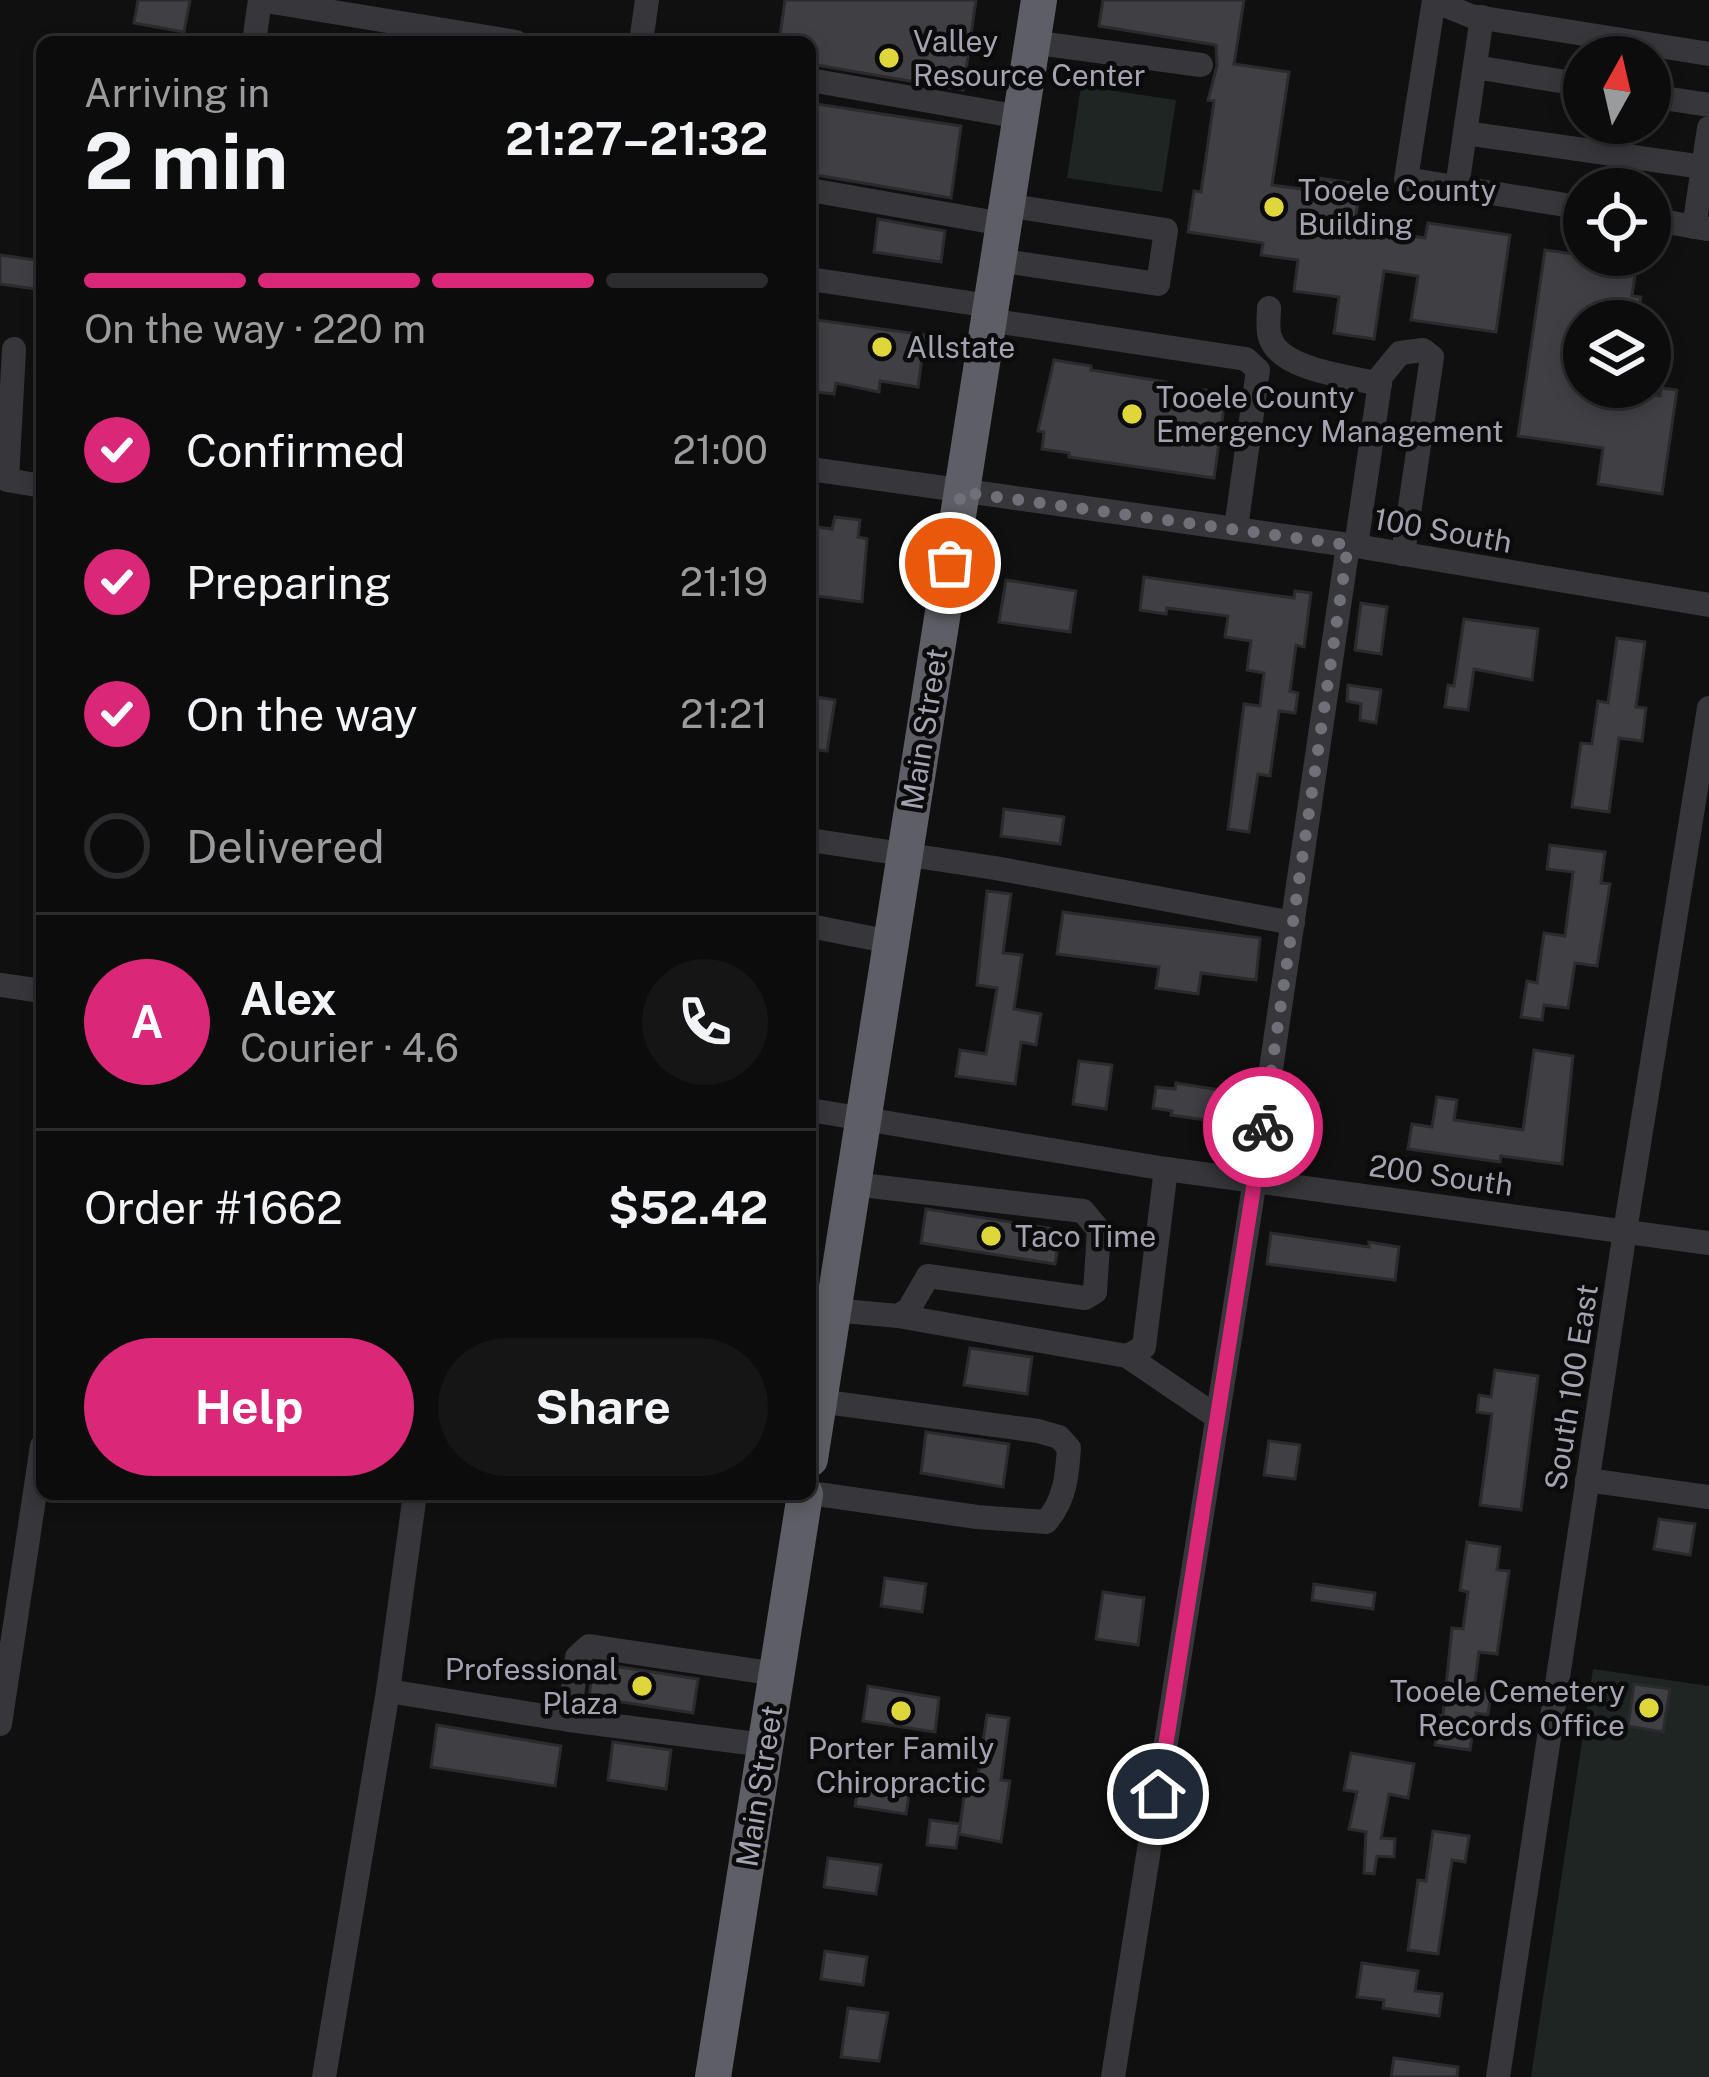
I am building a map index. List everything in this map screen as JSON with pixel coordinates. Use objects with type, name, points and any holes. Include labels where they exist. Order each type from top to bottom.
[{"type":"highway","name":"Main Street","points":[[816,1384],[822,1305],[853,1184],[1039,0]]},
{"type":"highway","name":"Main Street","points":[[713,2077],[806,1500]]},
{"type":"street","points":[[255,36],[260,0],[479,36]]},
{"type":"street","points":[[642,36],[647,0]]},
{"type":"street","points":[[1563,205],[1406,179],[1434,0],[1482,17],[1709,54]]},
{"type":"street","points":[[1457,187],[1482,17]]},
{"type":"street","points":[[1031,42],[1201,64]]},
{"type":"street","points":[[1474,67],[1563,82]]},
{"type":"street","points":[[816,81],[1020,117]]},
{"type":"street","points":[[1671,99],[1709,105]]},
{"type":"street","points":[[1671,223],[1702,228],[1709,128]]},
{"type":"street","points":[[1465,133],[1703,167]]},
{"type":"street","points":[[816,191],[1002,230],[1158,284],[1166,230],[1002,230]]},
{"type":"street","points":[[816,280],[1246,358],[1258,370],[1235,528]]},
{"type":"street","points":[[1269,308],[1270,339],[1281,354],[1297,364],[1380,384]]},
{"type":"street","points":[[7,348],[8,480],[36,485]]},
{"type":"street","points":[[1113,2077],[1381,376],[1400,353],[1423,350],[1432,357],[1403,554]]},
{"type":"street","name":"100 South","points":[[816,470],[1352,545],[1709,605]]},
{"type":"street","name":"South 100 East","points":[[1498,2077],[1709,708]]},
{"type":"street","points":[[816,840],[1293,922]]},
{"type":"street","points":[[816,927],[891,942]]},
{"type":"street","points":[[0,985],[36,990]]},
{"type":"street","name":"200 South","points":[[816,1112],[1166,1168],[1709,1244]]},
{"type":"street","points":[[1126,1356],[1144,1347],[1166,1168]]},
{"type":"street","points":[[853,1184],[1083,1211],[1099,1230],[1095,1292],[1084,1298],[928,1276],[909,1309],[898,1316]]},
{"type":"street","points":[[822,1305],[1126,1356],[1217,1417]]},
{"type":"street","points":[[816,1437],[1038,1431],[1059,1437],[1069,1448],[1060,1505],[1046,1522],[816,1495]]},
{"type":"street","points":[[1587,1480],[1709,1497]]},
{"type":"street","points":[[0,1724],[36,1486]]},
{"type":"street","points":[[324,2077],[415,1500]]},
{"type":"street","points":[[569,1720],[577,1658],[589,1646],[776,1674]]},
{"type":"street","points":[[388,1690],[765,1745]]},
{"type":"shaded area","points":[[1081,86],[1176,100],[1162,192],[1067,178]]},
{"type":"shaded area","points":[[1593,1669],[1709,1686],[1709,2077],[1531,2077]]},
{"type":"building","points":[[138,0],[190,0],[184,32],[134,23]]},
{"type":"building","points":[[785,0],[976,0],[963,90],[816,65],[816,36],[780,36]]},
{"type":"building","name":"Tooele County Building","points":[[1103,0],[1244,0],[1234,64],[1289,72],[1272,185],[1309,190],[1311,177],[1361,184],[1354,227],[1425,238],[1428,223],[1510,235],[1496,332],[1411,320],[1418,276],[1384,271],[1374,339],[1334,333],[1339,297],[1294,291],[1298,260],[1261,255],[1263,243],[1188,232],[1194,191],[1201,192],[1214,101],[1208,100],[1217,66],[1216,45],[1099,26]]},
{"type":"building","points":[[816,104],[961,126],[951,198],[816,175]]},
{"type":"building","points":[[878,219],[945,231],[941,262],[874,252]]},
{"type":"building","points":[[1545,250],[1563,253],[1563,276],[1635,276],[1632,296],[1640,300],[1563,300],[1563,408],[1671,408],[1671,389],[1677,390],[1662,494],[1598,484],[1603,448],[1518,436]]},
{"type":"building","points":[[0,255],[36,260],[36,289],[0,284]]},
{"type":"building","points":[[816,320],[925,335],[918,387],[880,381],[879,392],[836,383],[834,394],[816,392]]},
{"type":"building","name":"Tooele County Emergency Management","points":[[1054,360],[1166,382],[1164,392],[1197,397],[1198,389],[1226,393],[1214,478],[1042,449],[1044,432],[1038,431]]},
{"type":"building","points":[[835,517],[860,520],[858,537],[867,539],[862,602],[816,596],[816,527],[832,529]]},
{"type":"building","points":[[1144,577],[1294,598],[1295,591],[1311,593],[1304,647],[1296,645],[1290,691],[1298,693],[1295,713],[1279,711],[1270,776],[1258,774],[1249,832],[1228,829],[1244,704],[1260,706],[1264,673],[1247,670],[1251,641],[1225,637],[1228,616],[1167,608],[1166,614],[1140,610]]},
{"type":"building","points":[[1006,580],[1076,591],[1070,632],[999,622]]},
{"type":"building","points":[[1361,603],[1387,607],[1381,654],[1355,650]]},
{"type":"building","points":[[1464,619],[1538,629],[1532,680],[1474,669],[1468,710],[1445,707],[1448,685],[1454,686]]},
{"type":"building","points":[[1617,638],[1645,642],[1636,707],[1646,708],[1642,741],[1619,738],[1609,812],[1572,807],[1581,743],[1592,744],[1598,701],[1608,703]]},
{"type":"building","points":[[1348,685],[1381,690],[1376,723],[1360,720],[1361,704],[1347,701]]},
{"type":"building","points":[[816,697],[835,700],[827,751],[816,750]]},
{"type":"building","points":[[1004,809],[1064,817],[1060,844],[1001,836]]},
{"type":"building","points":[[1550,845],[1605,852],[1601,883],[1610,884],[1597,966],[1575,963],[1568,1008],[1544,1005],[1542,1020],[1521,1017],[1527,981],[1537,983],[1544,933],[1565,936],[1573,872],[1547,869]]},
{"type":"building","points":[[987,891],[1011,894],[1003,953],[1022,955],[1014,1009],[1041,1014],[1036,1045],[1021,1042],[1015,1084],[956,1076],[960,1050],[986,1054],[997,988],[977,985]]},
{"type":"building","points":[[1063,912],[1260,938],[1256,980],[1201,973],[1198,994],[1156,988],[1159,967],[1057,954]]},
{"type":"building","points":[[1534,1050],[1573,1056],[1562,1164],[1501,1156],[1500,1162],[1408,1149],[1412,1124],[1432,1127],[1437,1097],[1457,1100],[1454,1120],[1523,1130]]},
{"type":"building","points":[[1079,1061],[1112,1065],[1106,1109],[1073,1104]]},
{"type":"building","points":[[1176,1083],[1244,1094],[1239,1125],[1153,1108],[1156,1087],[1175,1089]]},
{"type":"building","points":[[1289,1099],[1319,1103],[1314,1135],[1285,1131]]},
{"type":"building","name":"Taco Time","points":[[926,1209],[1061,1230],[1055,1264],[921,1243]]},
{"type":"building","points":[[1271,1233],[1399,1247],[1395,1280],[1267,1264]]},
{"type":"building","points":[[970,1348],[1032,1357],[1027,1394],[964,1385]]},
{"type":"building","points":[[1495,1370],[1538,1376],[1521,1510],[1480,1505],[1492,1414],[1477,1412],[1479,1395],[1491,1397]]},
{"type":"building","points":[[926,1432],[1009,1444],[1003,1487],[921,1473]]},
{"type":"building","points":[[1269,1441],[1300,1445],[1295,1479],[1264,1475]]},
{"type":"building","points":[[1659,1519],[1695,1524],[1690,1555],[1654,1549]]},
{"type":"building","points":[[1467,1542],[1500,1547],[1497,1570],[1509,1571],[1497,1654],[1479,1652],[1474,1689],[1491,1691],[1488,1715],[1476,1713],[1470,1750],[1435,1745],[1439,1715],[1443,1716],[1452,1628],[1463,1629],[1468,1592],[1460,1590]]},
{"type":"building","points":[[885,1578],[926,1584],[922,1612],[881,1606]]},
{"type":"building","points":[[1314,1584],[1375,1593],[1373,1609],[1312,1600]]},
{"type":"building","points":[[1103,1592],[1144,1598],[1138,1645],[1096,1639]]},
{"type":"building","name":"Professional Plaza","points":[[594,1663],[698,1679],[693,1713],[589,1697]]},
{"type":"building","name":"Tooele Cemetery Records Office","points":[[1634,1684],[1670,1689],[1663,1732],[1628,1726]]},
{"type":"building","name":"Porter Family Chiropractic","points":[[868,1686],[939,1698],[935,1732],[863,1721]]},
{"type":"building","points":[[987,1715],[1009,1718],[1001,1780],[1010,1781],[1001,1842],[959,1834],[967,1774],[978,1776]]},
{"type":"building","points":[[437,1725],[561,1746],[555,1786],[431,1767]]},
{"type":"building","points":[[613,1742],[671,1750],[666,1789],[608,1780]]},
{"type":"building","points":[[1351,1753],[1414,1764],[1408,1798],[1389,1794],[1381,1838],[1395,1839],[1394,1857],[1377,1856],[1374,1874],[1364,1873],[1366,1832],[1349,1829],[1357,1792],[1344,1790]]},
{"type":"building","points":[[860,1774],[911,1781],[906,1814],[855,1806]]},
{"type":"building","points":[[930,1820],[960,1824],[956,1848],[927,1845]]},
{"type":"building","points":[[1433,1831],[1469,1836],[1465,1862],[1452,1860],[1438,1954],[1408,1950],[1418,1880],[1426,1881]]},
{"type":"building","points":[[828,1858],[881,1865],[876,1894],[824,1887]]},
{"type":"building","points":[[825,1951],[867,1957],[863,1985],[821,1979]]},
{"type":"building","points":[[1362,1963],[1418,1971],[1415,1991],[1442,1994],[1439,2016],[1383,2008],[1384,2000],[1357,1997]]},
{"type":"building","points":[[848,2008],[888,2013],[879,2061],[841,2057]]},
{"type":"building","points":[[1394,2058],[1458,2067],[1457,2077],[1391,2077]]},
{"type":"way so far","points":[[950,563],[961,492],[1348,545],[1263,1127]]},
{"type":"place","name":"Valley Resource Center","points":[[889,58]]},
{"type":"place","name":"Tooele County Building","points":[[1274,207]]},
{"type":"place","name":"Allstate","points":[[882,347]]},
{"type":"place","name":"Tooele County Emergency Management","points":[[1132,414]]},
{"type":"place","name":"Taco Time","points":[[991,1236]]},
{"type":"place","name":"Professional Plaza","points":[[642,1686]]},
{"type":"place","name":"Tooele Cemetery Records Office","points":[[1649,1708]]},
{"type":"place","name":"Porter Family Chiropractic","points":[[901,1711]]},
{"type":"route","points":[[1158,1794],[1263,1127]]}]
